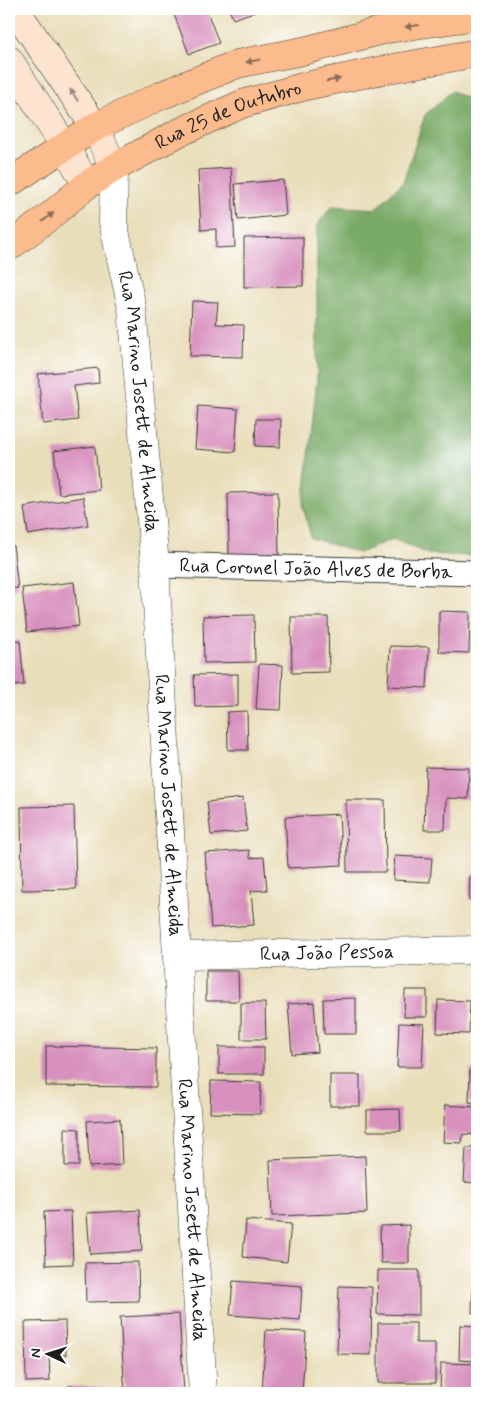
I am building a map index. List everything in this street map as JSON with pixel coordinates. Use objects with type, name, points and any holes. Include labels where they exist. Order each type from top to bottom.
[{"type":"main road","points":[[15,9],[95,127],[114,168]]},
{"type":"main road","name":"Rua 25 de Outubro","points":[[9,183],[95,127],[162,95],[237,64],[303,51],[388,29],[477,16]]},
{"type":"main road","name":"Rua 25 de Outubro","points":[[9,247],[50,216],[87,184],[178,134],[242,104],[316,84],[477,53]]},
{"type":"main road","points":[[9,60],[87,184]]},
{"type":"street","name":"Rua Marino Josett de Almeida","points":[[114,168],[113,222],[132,308],[156,565],[203,1393]]},
{"type":"street","name":"Rua Marino Josett de Almeida","points":[[87,184],[113,222]]},
{"type":"street","name":"Rua Coronel João Alves de Borba","points":[[156,565],[477,572]]},
{"type":"street","name":"Rua João Pessoa","points":[[177,956],[477,950]]},
{"type":"green space","points":[[452,91],[477,103],[477,556],[428,554],[393,539],[359,553],[311,538],[303,505],[317,379],[317,225],[332,206],[375,209],[403,182],[425,115]]},
{"type":"building","points":[[172,9],[206,9],[219,43],[189,54]]},
{"type":"building","points":[[229,9],[263,9],[233,19]]},
{"type":"building","points":[[231,168],[235,247],[216,248],[216,229],[201,230],[198,170]]},
{"type":"building","points":[[283,180],[286,215],[238,220],[235,184]]},
{"type":"building","points":[[303,237],[303,286],[244,287],[244,238]]},
{"type":"building","points":[[192,301],[218,302],[216,324],[244,325],[243,357],[190,356]]},
{"type":"building","points":[[98,368],[99,383],[74,386],[78,420],[43,424],[38,374]]},
{"type":"building","points":[[198,406],[238,409],[235,452],[195,449]]},
{"type":"building","points":[[256,419],[281,419],[280,447],[255,446]]},
{"type":"building","points":[[95,446],[99,490],[59,494],[54,451]]},
{"type":"building","points":[[278,492],[279,555],[229,555],[228,493]]},
{"type":"building","points":[[83,497],[88,525],[28,535],[24,507]]},
{"type":"building","points":[[9,545],[13,545],[18,588],[9,589]]},
{"type":"building","points":[[74,582],[79,626],[27,632],[22,588]]},
{"type":"building","points":[[439,611],[470,612],[469,653],[439,652]]},
{"type":"building","points":[[254,615],[255,662],[204,663],[203,616]]},
{"type":"building","points":[[291,617],[328,617],[329,672],[292,673]]},
{"type":"building","points":[[20,640],[24,685],[9,686],[9,641]]},
{"type":"building","points":[[390,646],[429,647],[427,688],[388,686]]},
{"type":"building","points":[[259,664],[283,665],[281,710],[256,709]]},
{"type":"building","points":[[238,674],[238,706],[195,707],[194,675]]},
{"type":"building","points":[[247,711],[248,750],[228,750],[227,712]]},
{"type":"building","points":[[426,767],[469,768],[468,799],[446,798],[445,830],[424,830]]},
{"type":"building","points":[[243,798],[247,831],[211,835],[207,802]]},
{"type":"building","points":[[346,800],[385,800],[386,872],[347,872]]},
{"type":"building","points":[[74,806],[76,889],[22,890],[21,807]]},
{"type":"building","points":[[339,814],[342,865],[288,868],[285,817]]},
{"type":"building","points":[[249,850],[250,858],[264,857],[267,890],[251,891],[254,925],[211,928],[205,853]]},
{"type":"building","points":[[395,856],[432,858],[430,882],[393,880]]},
{"type":"building","points":[[470,875],[477,875],[477,900],[469,900]]},
{"type":"building","points":[[206,971],[238,971],[239,1001],[206,1001]]},
{"type":"building","points":[[405,990],[427,990],[427,1017],[404,1017]]},
{"type":"building","points":[[356,998],[356,1034],[324,1034],[323,999]]},
{"type":"building","points":[[438,1000],[470,1001],[469,1034],[437,1033]]},
{"type":"building","points":[[314,1002],[318,1052],[292,1054],[288,1004]]},
{"type":"building","points":[[241,1003],[265,1003],[266,1039],[241,1039]]},
{"type":"building","points":[[399,1023],[424,1024],[422,1067],[397,1067]]},
{"type":"building","points":[[46,1046],[156,1048],[156,1087],[46,1086]]},
{"type":"building","points":[[219,1047],[264,1047],[264,1074],[219,1074]]},
{"type":"building","points":[[470,1069],[477,1069],[477,1103],[469,1102]]},
{"type":"building","points":[[330,1075],[360,1075],[360,1106],[330,1106]]},
{"type":"building","points":[[211,1081],[261,1082],[260,1114],[210,1113]]},
{"type":"building","points":[[445,1105],[477,1107],[477,1135],[463,1134],[462,1143],[443,1142]]},
{"type":"building","points":[[400,1109],[401,1131],[367,1131],[367,1110]]},
{"type":"building","points":[[120,1119],[122,1165],[89,1167],[87,1121]]},
{"type":"building","points":[[65,1128],[79,1129],[79,1166],[65,1166]]},
{"type":"building","points":[[466,1148],[477,1148],[477,1183],[464,1182]]},
{"type":"building","points":[[365,1156],[367,1213],[272,1216],[270,1160]]},
{"type":"building","points":[[140,1210],[142,1251],[90,1254],[87,1213]]},
{"type":"building","points":[[71,1211],[73,1264],[46,1265],[44,1212]]},
{"type":"building","points":[[246,1220],[291,1224],[287,1262],[243,1257]]},
{"type":"building","points":[[409,1225],[409,1263],[381,1263],[380,1226]]},
{"type":"building","points":[[138,1262],[139,1301],[86,1302],[85,1263]]},
{"type":"building","points":[[378,1270],[419,1270],[419,1315],[377,1314]]},
{"type":"building","points":[[473,1279],[477,1279],[477,1313],[472,1313]]},
{"type":"building","points":[[233,1281],[302,1286],[300,1320],[230,1315]]},
{"type":"building","points":[[339,1286],[372,1287],[371,1355],[337,1354]]},
{"type":"building","points":[[179,1314],[184,1393],[125,1393],[120,1317]]},
{"type":"building","points":[[65,1321],[66,1355],[49,1355],[50,1381],[26,1382],[25,1322]]},
{"type":"building","points":[[378,1323],[416,1323],[416,1343],[435,1343],[435,1383],[378,1383]]},
{"type":"building","points":[[460,1325],[477,1326],[477,1361],[459,1360]]},
{"type":"building","points":[[266,1330],[306,1332],[302,1393],[262,1393]]},
{"type":"building","points":[[441,1363],[477,1364],[477,1393],[440,1393]]},
{"type":"building","points":[[68,1386],[106,1387],[106,1393],[68,1393]]},
{"type":"building","points":[[378,1390],[398,1390],[398,1393],[378,1393]]}]
